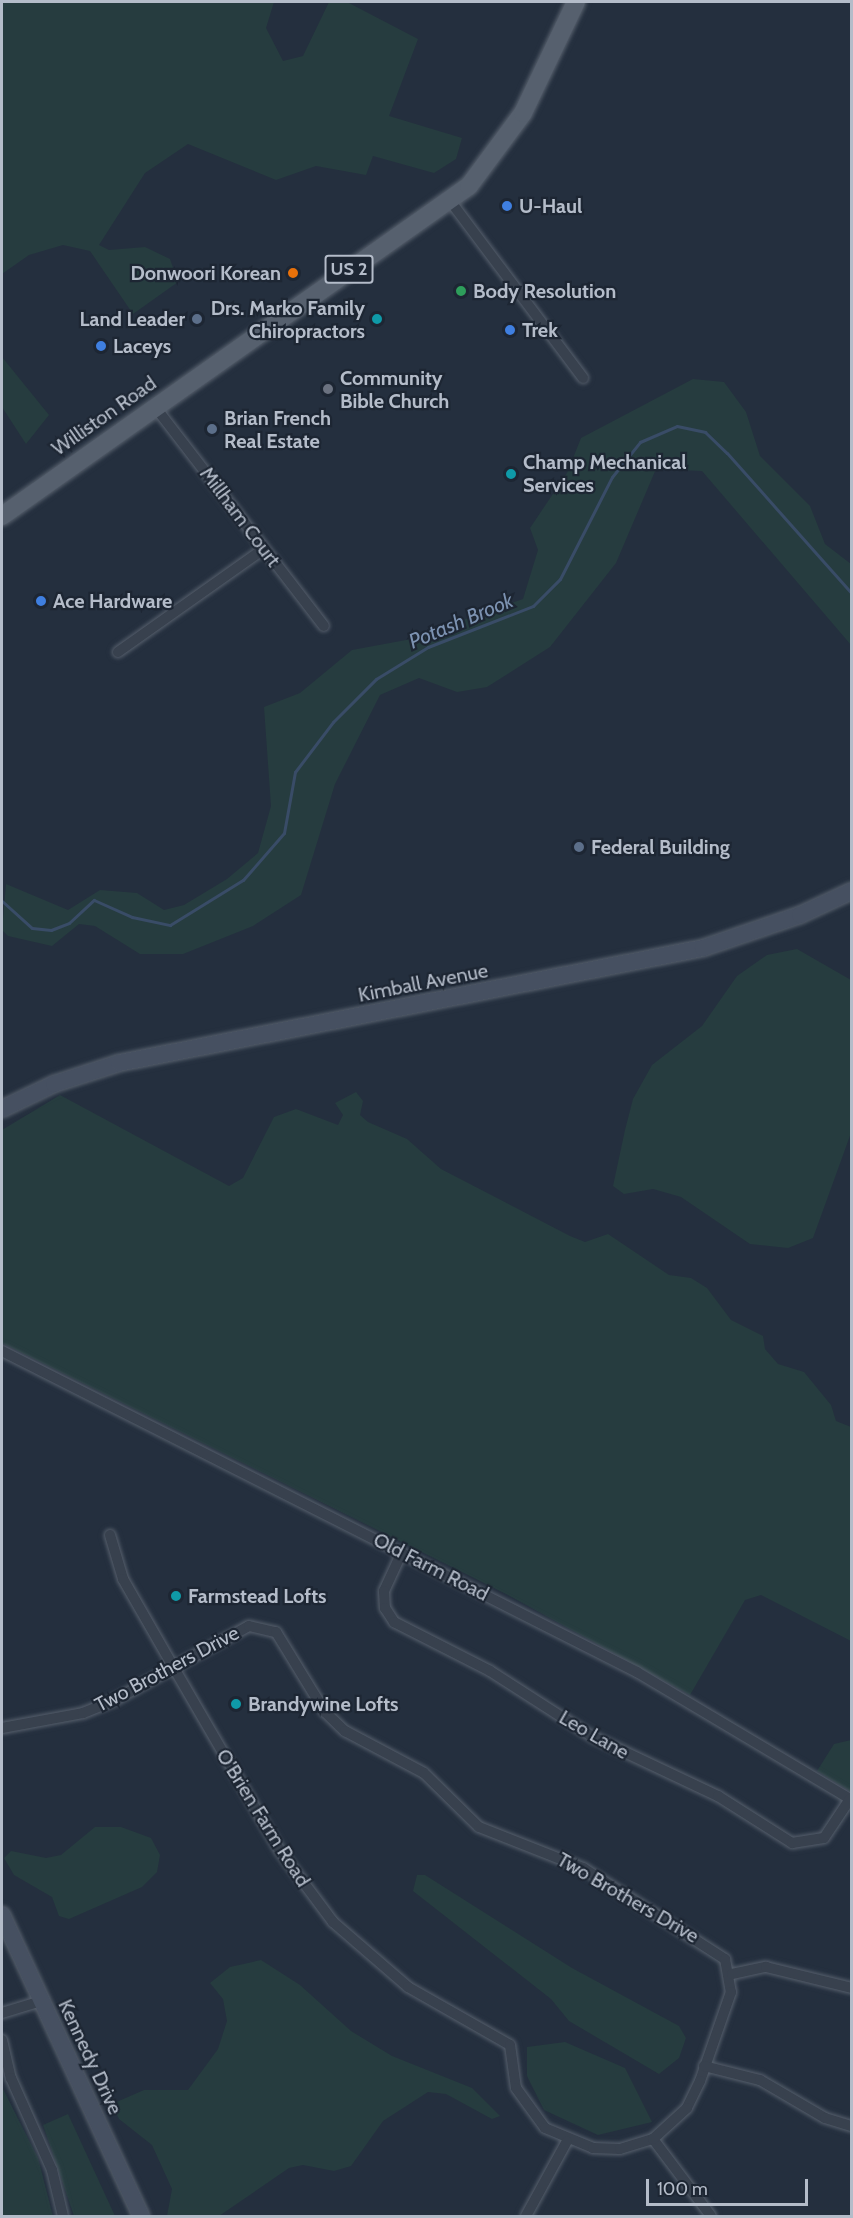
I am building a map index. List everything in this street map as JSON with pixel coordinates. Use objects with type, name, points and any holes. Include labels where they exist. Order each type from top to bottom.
[{"type":"main road","name":"Williston Road","points":[[2,516],[451,202],[513,130],[576,2]]},
{"type":"main road","name":"Kimball Avenue","points":[[2,1109],[54,1084],[119,1064],[692,951],[758,931],[852,891]]},
{"type":"main road","name":"Kennedy Drive","points":[[2,1915],[141,2217]]},
{"type":"street","points":[[451,202],[583,378]]},
{"type":"street","name":"Millham Court","points":[[156,408],[262,550],[324,626]]},
{"type":"street","points":[[118,652],[262,550]]},
{"type":"street","name":"Old Farm Road","points":[[2,1351],[637,1672],[851,1799]]},
{"type":"street","name":"O'Brien Farm Road","points":[[110,1535],[123,1580],[280,1851],[322,1909],[395,1978],[510,2045],[522,2100],[545,2128],[567,2141],[607,2149],[653,2139]]},
{"type":"street","name":"Leo Lane","points":[[402,1552],[384,1591],[394,1622],[490,1671],[603,1743],[718,1796],[792,1843],[824,1838],[851,1799]]},
{"type":"street","name":"Two Brothers Drive","points":[[2,1728],[83,1713],[174,1668],[249,1626],[276,1632],[338,1726],[424,1773],[479,1827],[583,1868],[700,1939],[720,1953],[732,1974]]},
{"type":"street","points":[[711,2217],[653,2139],[687,2108],[729,1998],[732,1974],[766,1967],[852,1988]]},
{"type":"street","points":[[2,2015],[41,2001]]},
{"type":"street","points":[[2,2040],[11,2078],[52,2170],[63,2217]]},
{"type":"street","points":[[704,2066],[760,2080],[825,2118],[852,2126]]},
{"type":"street","points":[[526,2217],[567,2141]]},
{"type":"green space","points":[[2,2],[274,2],[266,28],[283,61],[303,56],[329,2],[347,2],[418,39],[389,116],[462,138],[456,159],[434,173],[373,156],[366,175],[316,166],[276,180],[188,144],[145,173],[99,245],[109,250],[145,247],[170,259],[178,282],[133,314],[90,251],[63,245],[29,255],[2,274]]},
{"type":"green space","points":[[2,357],[49,415],[26,444],[2,407]]},
{"type":"green space","points":[[693,379],[724,382],[746,412],[760,456],[810,506],[825,544],[851,564],[851,645],[702,471],[656,469],[616,563],[550,647],[487,687],[457,692],[419,678],[380,695],[335,784],[301,895],[253,926],[183,954],[140,954],[95,926],[79,924],[52,946],[8,936],[2,930],[6,884],[68,910],[100,890],[137,893],[164,910],[184,905],[227,879],[258,853],[271,806],[264,707],[300,693],[352,650],[406,640],[523,599],[538,550],[530,528],[567,473],[581,438]]},
{"type":"green space","points":[[797,949],[851,980],[851,1133],[813,1238],[788,1248],[750,1244],[681,1197],[653,1189],[624,1194],[613,1186],[633,1099],[652,1065],[702,1026],[737,976],[767,955]]},
{"type":"green space","points":[[356,1092],[363,1101],[360,1115],[368,1122],[407,1139],[441,1169],[570,1236],[585,1242],[608,1234],[669,1275],[691,1278],[707,1288],[731,1320],[763,1336],[765,1349],[778,1364],[804,1372],[831,1405],[836,1421],[851,1427],[851,1641],[761,1595],[745,1600],[690,1695],[508,1595],[2,1343],[2,1130],[60,1095],[229,1186],[243,1178],[274,1117],[296,1109],[338,1125],[343,1115],[335,1103]]},
{"type":"green space","points":[[852,1740],[851,1792],[817,1771],[834,1744]]},
{"type":"green space","points":[[95,1827],[121,1827],[151,1838],[160,1855],[157,1872],[142,1887],[69,1919],[59,1916],[52,1897],[14,1875],[4,1858],[11,1851],[46,1858],[61,1855]]},
{"type":"green space","points":[[417,1875],[425,1875],[572,1968],[679,2026],[686,2038],[679,2058],[659,2074],[569,2021],[551,1999],[413,1891]]},
{"type":"green space","points":[[261,1960],[300,1985],[351,2031],[392,2056],[472,2088],[500,2116],[492,2119],[446,2094],[428,2092],[383,2121],[351,2166],[334,2171],[303,2165],[289,2168],[219,2216],[167,2216],[172,2189],[152,2145],[119,2119],[112,2104],[144,2090],[188,2090],[218,2049],[227,2021],[223,1999],[210,1983],[230,1967]]},
{"type":"green space","points":[[565,2042],[625,2068],[652,2122],[598,2135],[544,2110],[527,2076],[527,2047]]},
{"type":"green space","points":[[2,2087],[38,2158],[53,2216],[2,2216]]},
{"type":"green space","points":[[68,2114],[115,2216],[74,2216],[43,2125]]},
{"type":"waterway","name":"Potash Brook","points":[[2,901],[32,928],[51,930],[69,923],[94,900],[132,917],[170,925],[243,880],[284,833],[295,772],[333,722],[376,679],[428,647],[533,606],[560,579],[612,477],[640,442],[677,426],[705,432],[727,453],[852,594]]},
{"type":"place","name":"U-Haul","points":[[507,206]]},
{"type":"place","name":"Donwoori Korean","points":[[293,273]]},
{"type":"place","name":"Body Resolution","points":[[461,291]]},
{"type":"place","name":"Land Leader","points":[[197,319]]},
{"type":"place","name":"Drs. Marko Family Chiropractors","points":[[377,319]]},
{"type":"place","name":"Trek","points":[[510,330]]},
{"type":"place","name":"Laceys","points":[[101,346]]},
{"type":"place","name":"Community Bible Church","points":[[328,389]]},
{"type":"place","name":"Brian French Real Estate","points":[[212,429]]},
{"type":"place","name":"Champ Mechanical Services","points":[[511,474]]},
{"type":"place","name":"Ace Hardware","points":[[41,601]]},
{"type":"place","name":"Federal Building","points":[[579,847]]},
{"type":"place","name":"Farmstead Lofts","points":[[176,1596]]},
{"type":"place","name":"Brandywine Lofts","points":[[236,1704]]}]
